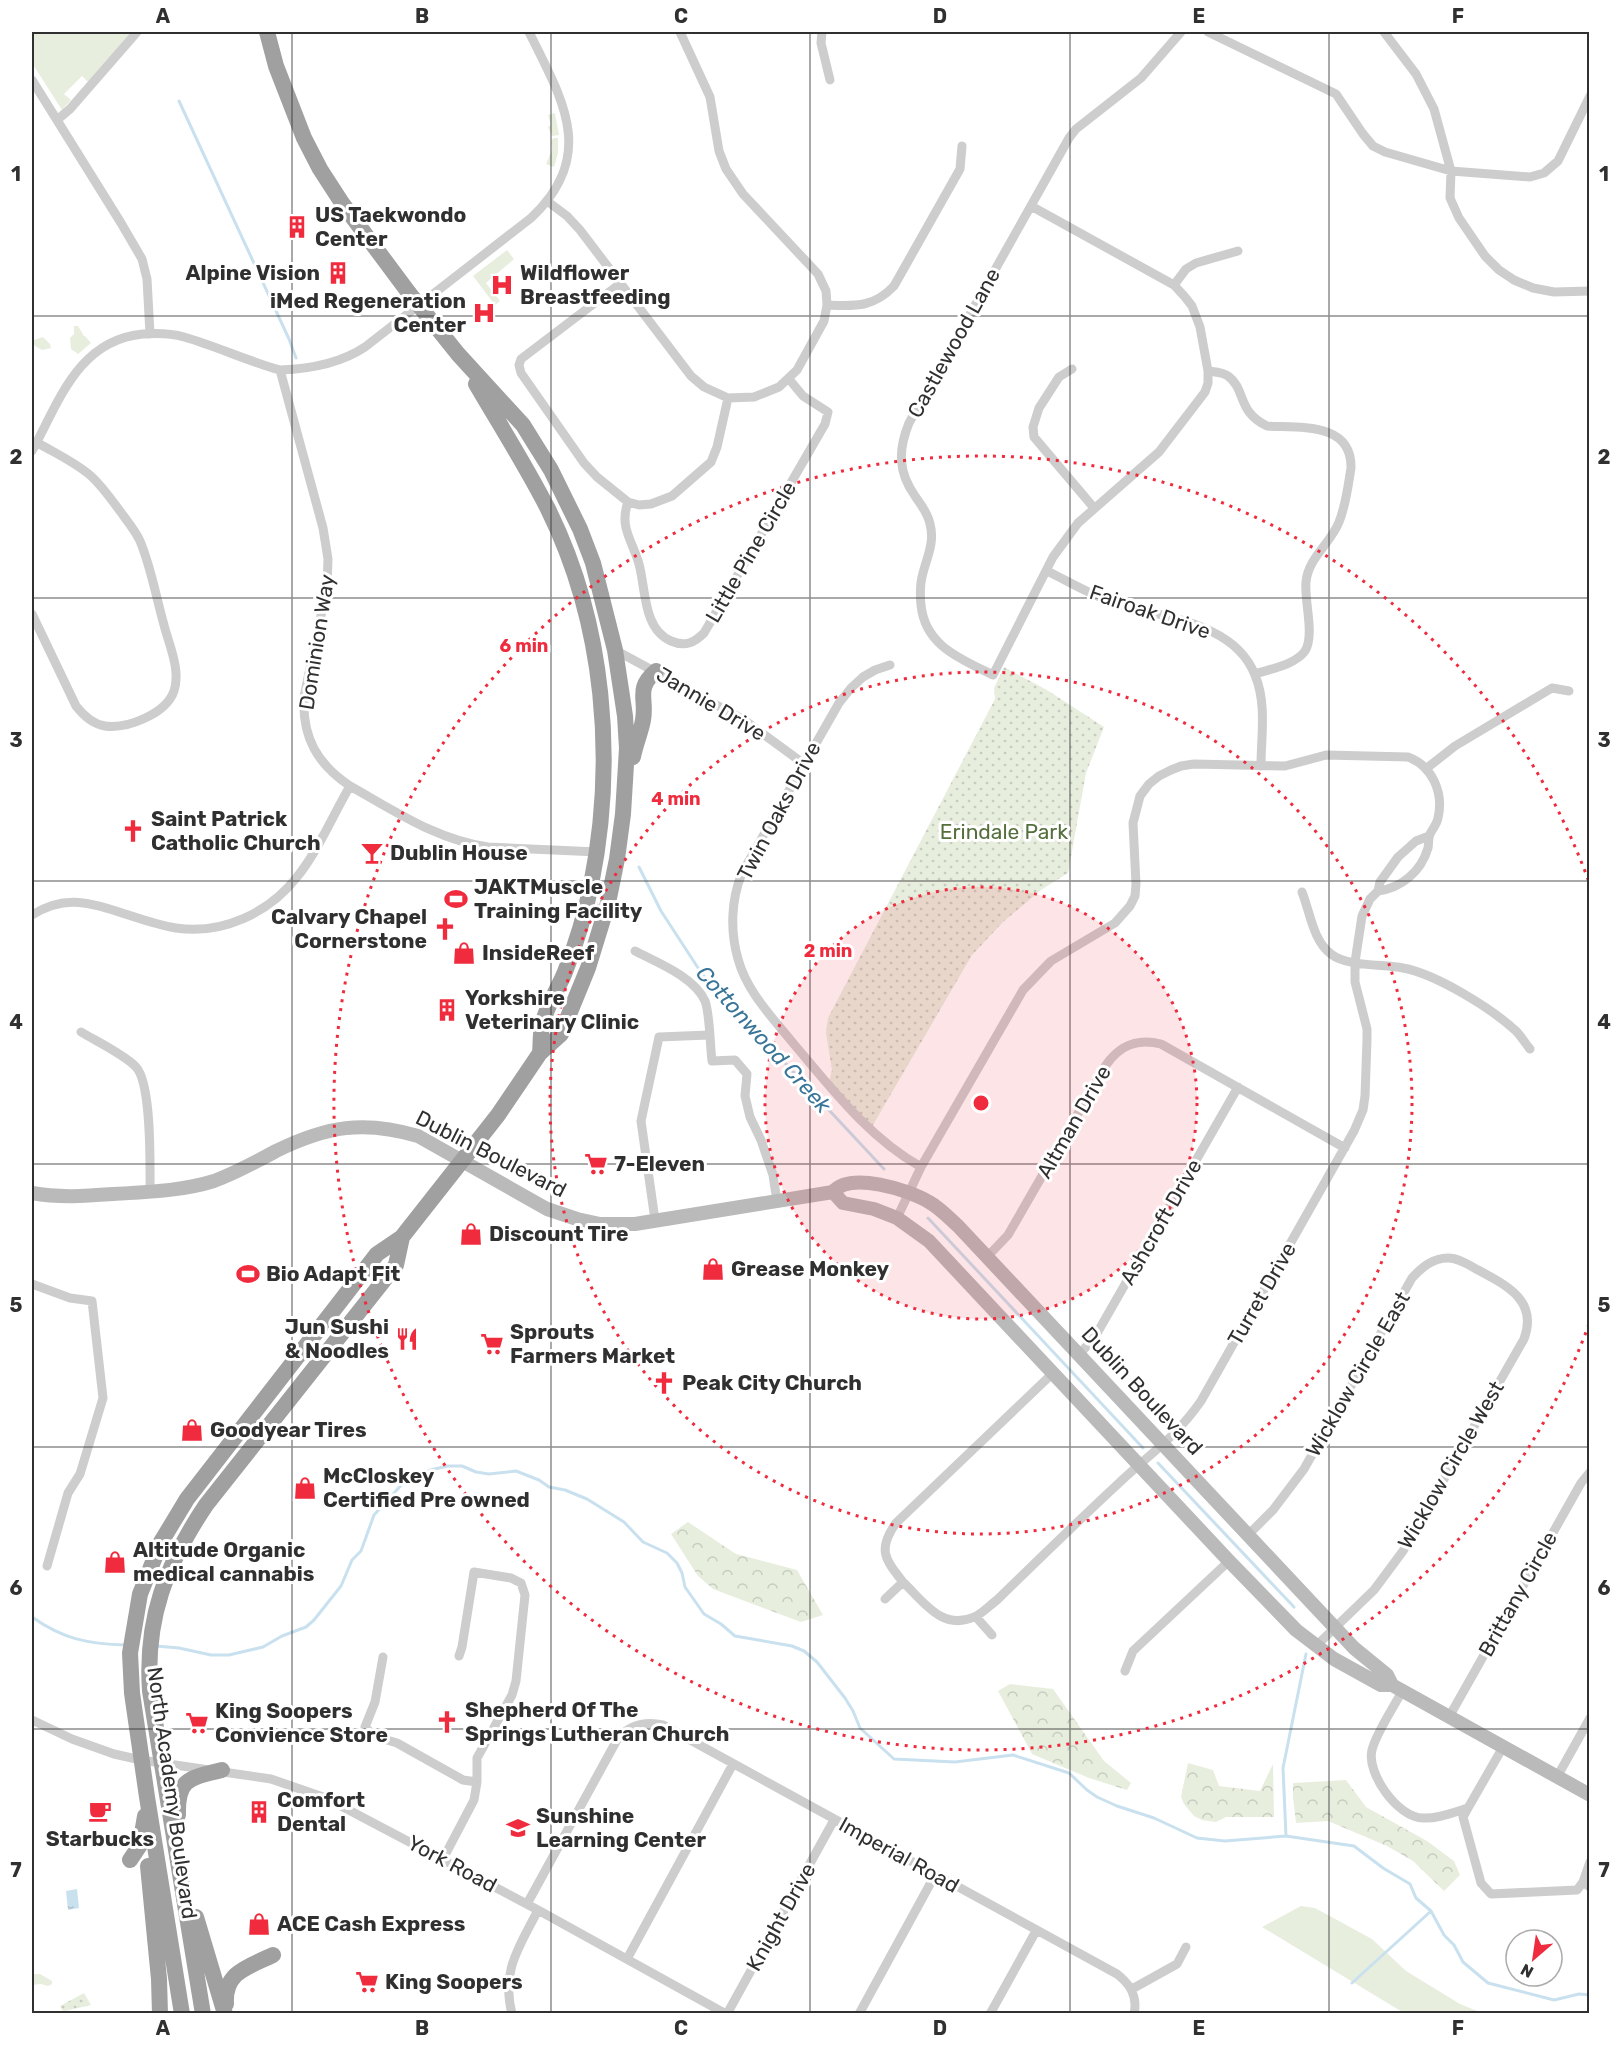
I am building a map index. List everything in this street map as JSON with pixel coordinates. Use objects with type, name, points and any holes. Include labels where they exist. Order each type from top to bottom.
[{"type":"highway","name":"North Academy Boulevard","points":[[182,2013],[146,1804],[132,1693],[130,1653],[140,1594],[153,1559],[170,1525],[187,1499],[377,1254],[402,1237],[498,1115],[540,1053],[561,1034],[588,968],[608,903],[623,814],[627,747],[615,650],[593,563],[580,529],[551,470],[523,425],[458,354],[342,203],[320,169],[304,138],[287,98],[267,32]]},
{"type":"highway","name":"North Academy Boulevard","points":[[458,354],[548,510],[576,579],[598,678],[604,745],[604,778],[598,852],[587,904],[565,973],[542,1022],[540,1053]]},
{"type":"highway","points":[[592,643],[615,650]]},
{"type":"highway","points":[[623,814],[636,739],[643,719],[642,695],[647,679],[656,671]]},
{"type":"highway","name":"North Academy Boulevard","points":[[203,2013],[150,1690],[148,1664],[152,1626],[167,1576],[190,1529],[225,1481],[396,1264],[402,1237]]},
{"type":"highway","points":[[222,1770],[196,1777],[187,1782],[180,1790],[177,1806],[179,1863],[225,2013]]},
{"type":"highway","points":[[130,1860],[140,1845],[146,1804]]},
{"type":"highway","points":[[146,1804],[148,1869],[159,1979],[160,2013]]},
{"type":"highway","points":[[225,2013],[226,1988],[232,1977],[273,1955]]},
{"type":"main road","name":"Dublin Boulevard","points":[[32,1193],[69,1197],[150,1192],[203,1184],[222,1178],[308,1138],[342,1128],[363,1126],[398,1130],[418,1136],[547,1209],[600,1224],[655,1220],[833,1192],[837,1187],[849,1184],[869,1184],[909,1191],[945,1214],[1354,1648],[1387,1675],[1397,1688]]},
{"type":"main road","name":"Dublin Boulevard","points":[[833,1192],[843,1203],[867,1207],[897,1218],[929,1241],[1229,1561],[1315,1647],[1381,1685],[1397,1688],[1590,1795]]},
{"type":"street","points":[[57,120],[70,109],[137,32]]},
{"type":"street","points":[[32,614],[82,715],[103,726],[115,726],[152,715],[169,701],[174,691],[176,671],[145,555],[135,533],[100,485],[90,476],[78,466],[34,447],[72,377],[90,357],[105,345],[119,339],[163,333],[186,338],[280,370],[329,363],[365,347],[524,224],[547,201],[556,188],[566,166],[569,148],[569,130],[558,92],[530,32]]},
{"type":"street","points":[[547,201],[576,226],[695,380],[710,391],[728,398],[754,397],[766,394],[789,379],[797,370],[821,326],[827,304],[826,291],[818,274],[743,194],[726,169],[719,151],[710,97],[681,32]]},
{"type":"street","points":[[822,32],[821,43],[830,80]]},
{"type":"street","name":"Castlewood Lane","points":[[1047,571],[993,675],[950,654],[926,626],[922,613],[922,577],[932,544],[932,533],[926,512],[906,482],[900,459],[901,447],[909,423],[1069,138],[1076,129],[1141,78],[1181,32]]},
{"type":"street","points":[[1208,32],[1336,94],[1373,146],[1385,152],[1450,171],[1530,177],[1544,173],[1558,161],[1590,96]]},
{"type":"street","points":[[1384,32],[1416,74],[1434,109],[1445,143],[1450,171],[1450,198],[1459,218],[1485,256],[1499,270],[1514,280],[1533,288],[1554,292],[1590,291]]},
{"type":"street","points":[[32,80],[142,259],[147,279],[150,334]]},
{"type":"street","points":[[827,304],[863,305],[885,296],[894,286],[960,169],[962,146]]},
{"type":"street","points":[[1031,206],[1174,285],[1192,306],[1197,317],[1208,371],[1205,392],[1159,452],[1078,523],[1061,546],[1047,571]]},
{"type":"street","points":[[1174,285],[1186,269],[1196,262],[1239,250]]},
{"type":"street","points":[[621,283],[521,359],[519,368],[584,463],[597,477],[628,502],[639,505],[662,501],[672,496],[711,462],[717,447],[728,398]]},
{"type":"street","points":[[1072,369],[1059,377],[1039,408],[1033,427],[1034,437],[1094,508]]},
{"type":"street","name":"Dominion Way","points":[[280,370],[323,528],[328,559],[327,587],[304,697],[308,738],[320,759],[336,777],[350,786],[427,829],[457,841],[488,847],[598,852]]},
{"type":"street","points":[[1208,371],[1220,372],[1228,377],[1248,412],[1259,422],[1267,426],[1330,432],[1346,444],[1352,460],[1339,522],[1308,572],[1306,582],[1309,635],[1307,646],[1303,654],[1295,659],[1255,674]]},
{"type":"street","name":"Little Pine Circle","points":[[628,502],[623,522],[639,563],[650,619],[655,630],[664,638],[677,644],[688,645],[704,633],[825,424],[828,412],[803,396],[789,379]]},
{"type":"street","name":"Fairoak Drive","points":[[1047,571],[1112,602],[1215,632],[1237,649],[1255,674],[1263,709],[1261,766]]},
{"type":"street","name":"Jannie Drive","points":[[615,650],[744,720],[804,764]]},
{"type":"street","name":"Twin Oaks Drive","points":[[890,665],[875,670],[851,688],[828,719],[738,885],[732,927],[738,960],[753,993],[828,1085],[890,1148],[921,1167]]},
{"type":"street","points":[[1427,768],[1455,746],[1552,688],[1569,691]]},
{"type":"street","points":[[897,1218],[921,1167],[1014,1002],[1030,981],[1051,962],[1115,923],[1130,906],[1135,896],[1136,884],[1133,823],[1140,796],[1159,776],[1182,766],[1194,764],[1285,766],[1326,755],[1408,757],[1417,760],[1427,768],[1437,786],[1440,808],[1438,819],[1429,836],[1428,848],[1411,875],[1398,886],[1378,891]]},
{"type":"street","points":[[32,915],[45,907],[58,903],[79,902],[98,905],[150,922],[184,929],[221,926],[244,919],[278,898],[298,876],[350,786]]},
{"type":"street","name":"Turret Drive","points":[[976,1617],[1164,1445],[1184,1425],[1201,1401],[1359,1120],[1365,1096],[1367,1029],[1357,993],[1355,962],[1362,916],[1370,898],[1378,891],[1380,882],[1398,857],[1416,841],[1429,836]]},
{"type":"street","points":[[1302,892],[1317,937],[1322,946],[1335,957],[1404,968],[1439,981],[1497,1016],[1518,1032],[1530,1049]]},
{"type":"street","points":[[634,951],[682,976],[700,993],[706,1003],[712,1061],[735,1060],[747,1074],[745,1096],[747,1107],[773,1175],[777,1200]]},
{"type":"street","points":[[81,1032],[130,1062],[141,1075],[146,1091],[150,1192]]},
{"type":"street","points":[[655,1220],[641,1121],[659,1037],[709,1035]]},
{"type":"street","name":"Altman Drive","points":[[987,1257],[1008,1235],[1106,1065],[1118,1051],[1138,1042],[1148,1041],[1161,1044],[1345,1148]]},
{"type":"street","points":[[141,1075],[151,1070]]},
{"type":"street","name":"Ashcroft Drive","points":[[1080,1355],[1096,1335],[1238,1087]]},
{"type":"street","name":"Wicklow Circle East","points":[[1248,1535],[1273,1510],[1304,1469],[1412,1278],[1419,1270],[1437,1260],[1447,1258],[1456,1259],[1488,1275]]},
{"type":"street","name":"Wicklow Circle West","points":[[1315,1647],[1374,1590],[1403,1551],[1524,1339],[1528,1319],[1521,1299],[1488,1275]]},
{"type":"street","points":[[32,1284],[70,1298],[92,1301],[103,1398],[80,1474],[68,1493],[47,1566]]},
{"type":"street","points":[[992,1635],[976,1617],[958,1621],[945,1620],[934,1612],[903,1582],[888,1563],[885,1551],[887,1536],[896,1523],[1053,1373]]},
{"type":"street","name":"Brittany Circle","points":[[1449,1717],[1581,1483],[1590,1472]]},
{"type":"street","points":[[1125,1671],[1133,1651],[1229,1561]]},
{"type":"street","points":[[443,1859],[474,1800],[477,1758],[512,1695],[516,1681],[525,1594],[521,1583],[511,1578],[474,1572],[459,1656]]},
{"type":"street","points":[[885,1599],[903,1582]]},
{"type":"street","points":[[383,1657],[375,1702],[365,1726],[374,1736],[397,1743],[463,1780],[477,1782]]},
{"type":"street","points":[[1397,1688],[1372,1748],[1371,1760],[1382,1787],[1393,1803],[1411,1816],[1420,1819],[1468,1808]]},
{"type":"street","points":[[1557,1777],[1590,1718]]},
{"type":"street","name":"York Road","points":[[32,1720],[72,1739],[114,1754],[271,1779],[326,1797],[726,2013]]},
{"type":"street","name":"Imperial Road","points":[[527,1904],[618,1738],[634,1726],[645,1723],[663,1725],[1117,1974],[1132,1989]]},
{"type":"street","points":[[1503,1747],[1463,1817],[1481,1883],[1491,1894],[1577,1890],[1586,1884],[1590,1862]]},
{"type":"street","points":[[627,1959],[733,1764]]},
{"type":"street","name":"Knight Drive","points":[[726,2013],[834,1820]]},
{"type":"street","points":[[859,2013],[935,1875]]},
{"type":"street","points":[[512,2013],[507,1988],[509,1975],[513,1961],[538,1910]]},
{"type":"street","points":[[990,2013],[1036,1930]]},
{"type":"street","points":[[1134,2013],[1135,2000],[1132,1989],[1177,1964],[1186,1947]]},
{"type":"green space","points":[[32,32],[131,32],[88,82],[82,76],[64,94],[71,100],[62,110],[32,63]]},
{"type":"green space","points":[[555,113],[559,135],[552,136],[548,127],[551,125],[548,115]]},
{"type":"green space","points":[[558,138],[558,153],[554,167],[546,164],[552,150],[551,140]]},
{"type":"green space","points":[[507,250],[514,259],[486,283],[500,301],[495,305],[473,276]]},
{"type":"green space","points":[[74,326],[78,326],[91,343],[78,354],[71,349],[70,338],[74,334]]},
{"type":"green space","points":[[43,337],[51,348],[42,350],[32,344],[34,340]]},
{"type":"green space","name":"Erindale Park","points":[[1004,667],[1047,690],[1104,727],[1086,773],[1068,873],[1041,890],[1003,922],[972,955],[870,1130],[828,1085],[832,1070],[826,1033],[828,1018],[995,699],[994,688]]},
{"type":"green space","points":[[688,1522],[736,1554],[797,1570],[823,1615],[801,1622],[713,1589],[698,1576],[671,1534]]},
{"type":"green space","points":[[1010,1684],[1053,1689],[1104,1761],[1131,1783],[1127,1790],[1089,1778],[1032,1754],[998,1691]]},
{"type":"green space","points":[[1188,1763],[1213,1770],[1219,1786],[1260,1791],[1273,1764],[1274,1817],[1226,1817],[1216,1822],[1194,1816],[1181,1797]]},
{"type":"green space","points":[[1346,1780],[1366,1807],[1427,1841],[1454,1861],[1460,1875],[1444,1891],[1413,1861],[1387,1846],[1328,1821],[1296,1823],[1293,1783]]},
{"type":"green space","points":[[1301,1906],[1315,1908],[1372,1939],[1406,1971],[1460,2004],[1482,2013],[1404,2013],[1262,1927]]},
{"type":"green space","points":[[32,1974],[40,1974],[52,1981],[52,1984],[32,1985]]},
{"type":"green space","points":[[84,1993],[91,2005],[62,2010],[60,2006]]},
{"type":"water","points":[[77,1889],[79,1908],[68,1910],[66,1891]]},
{"type":"waterway","name":"Cottonwood Creek","points":[[179,101],[296,358]]},
{"type":"waterway","name":"Cottonwood Creek","points":[[639,867],[661,911],[702,974],[884,1169]]},
{"type":"waterway","name":"Cottonwood Creek","points":[[928,1218],[1143,1448]]},
{"type":"waterway","name":"Cottonwood Creek","points":[[1158,1463],[1294,1607]]},
{"type":"waterway","name":"Cottonwood Creek","points":[[156,1646],[211,1655],[229,1655],[263,1647],[282,1636],[306,1627],[341,1586],[352,1560],[361,1551],[374,1515],[405,1481],[430,1470],[448,1466],[462,1466],[489,1474],[516,1471],[539,1480],[549,1487],[565,1490],[587,1499],[624,1522],[643,1542],[667,1553],[677,1563],[685,1587],[704,1614],[735,1636],[792,1646],[804,1651],[817,1662],[845,1698],[860,1728],[894,1759],[955,1762],[1013,1755],[1069,1773],[1097,1797],[1154,1818],[1197,1838],[1225,1841],[1286,1836],[1354,1846],[1383,1868],[1410,1884],[1416,1898],[1431,1911],[1463,1962],[1488,1983],[1554,2000],[1579,1994],[1590,1995]]},
{"type":"waterway","name":"Cottonwood Creek","points":[[32,1617],[54,1631],[76,1639],[126,1645]]},
{"type":"waterway","name":"Cottonwood Creek","points":[[1286,1836],[1283,1768],[1306,1654]]},
{"type":"waterway","points":[[1352,1983],[1431,1911]]},
{"type":"place","name":"US Taekwondo Center","points":[[297,227]]},
{"type":"place","name":"Alpine Vision","points":[[338,273]]},
{"type":"place","name":"Wildflower Breastfeeding","points":[[502,285]]},
{"type":"place","name":"iMed Regeneration Center","points":[[484,313]]},
{"type":"place","name":"Saint Patrick Catholic Church","points":[[133,831]]},
{"type":"place","name":"Dublin House","points":[[372,853]]},
{"type":"place","name":"JAKTMuscle Training Facility","points":[[456,899]]},
{"type":"place","name":"Calvary Chapel Cornerstone","points":[[445,929]]},
{"type":"place","name":"InsideReef","points":[[464,953]]},
{"type":"place","name":"Yorkshire Veterinary Clinic","points":[[447,1010]]},
{"type":"place","name":"7-Eleven","points":[[596,1164]]},
{"type":"place","name":"Discount Tire","points":[[471,1234]]},
{"type":"place","name":"Grease Monkey","points":[[713,1269]]},
{"type":"place","name":"Bio Adapt Fit","points":[[248,1274]]},
{"type":"place","name":"Jun Sushi & Noodles","points":[[407,1339]]},
{"type":"place","name":"Sprouts Farmers Market","points":[[492,1344]]},
{"type":"place","name":"Peak City Church","points":[[664,1383]]},
{"type":"place","name":"Goodyear Tires","points":[[192,1430]]},
{"type":"place","name":"McCloskey Certified Pre owned","points":[[305,1488]]},
{"type":"place","name":"Altitude Organic medical cannabis","points":[[115,1562]]},
{"type":"place","name":"Shepherd Of The Springs Lutheran Church","points":[[447,1722]]},
{"type":"place","name":"King Soopers Convience Store","points":[[197,1723]]},
{"type":"place","name":"Starbucks","points":[[100,1811]]},
{"type":"place","name":"Comfort Dental","points":[[259,1812]]},
{"type":"place","name":"Sunshine Learning Center","points":[[518,1828]]},
{"type":"place","name":"ACE Cash Express","points":[[259,1924]]},
{"type":"place","name":"King Soopers","points":[[367,1982]]}]
